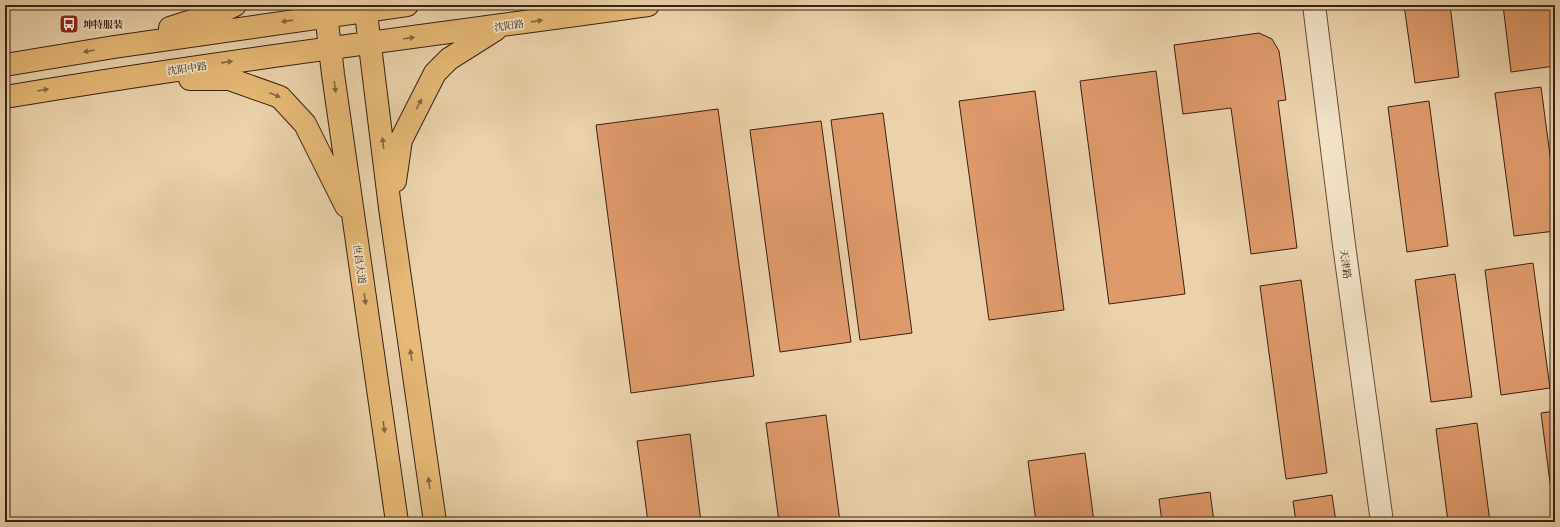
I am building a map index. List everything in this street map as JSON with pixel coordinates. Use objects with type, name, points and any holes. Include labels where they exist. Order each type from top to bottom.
[{"type":"main road","points":[[114,47],[223,11],[235,5]]},
{"type":"main road","points":[[5,65],[325,10],[408,5]]},
{"type":"main road","name":"沈阳路","points":[[370,43],[648,5]]},
{"type":"main road","points":[[365,8],[390,208],[435,522]]},
{"type":"main road","name":"世昌大道","points":[[325,10],[397,522]]},
{"type":"main road","points":[[390,208],[401,140],[435,73],[449,59],[502,26]]},
{"type":"main road","name":"沈阳中路","points":[[5,97],[113,78],[370,43]]},
{"type":"main road","points":[[113,78],[229,79],[280,97],[305,124],[354,221]]},
{"type":"street","name":"天津路","points":[[1314,5],[1344,245],[1382,522]]},
{"type":"building","points":[[1404,5],[1450,5],[1459,77],[1415,83]]},
{"type":"building","points":[[1503,5],[1551,5],[1555,34],[1555,66],[1511,72]]},
{"type":"building","points":[[1259,33],[1272,39],[1279,51],[1286,100],[1278,101],[1297,248],[1251,254],[1231,108],[1183,114],[1174,45]]},
{"type":"building","points":[[1156,71],[1185,294],[1109,304],[1080,81]]},
{"type":"building","points":[[1541,87],[1555,193],[1555,231],[1514,236],[1495,93]]},
{"type":"building","points":[[1035,91],[1064,310],[989,320],[959,101]]},
{"type":"building","points":[[1429,101],[1448,246],[1407,252],[1388,107]]},
{"type":"building","points":[[718,109],[754,376],[631,393],[596,125]]},
{"type":"building","points":[[883,113],[912,333],[860,340],[831,120]]},
{"type":"building","points":[[821,121],[851,342],[780,352],[750,130]]},
{"type":"building","points":[[1533,263],[1550,388],[1501,395],[1485,270]]},
{"type":"building","points":[[1455,274],[1472,397],[1431,402],[1415,280]]},
{"type":"building","points":[[1301,280],[1327,473],[1286,479],[1260,286]]},
{"type":"building","points":[[1555,411],[1555,521],[1541,413]]},
{"type":"building","points":[[826,415],[840,522],[779,522],[766,423]]},
{"type":"building","points":[[1477,423],[1490,522],[1448,522],[1436,429]]},
{"type":"building","points":[[690,434],[701,522],[648,522],[637,441]]},
{"type":"building","points":[[1085,453],[1094,522],[1036,522],[1028,461]]},
{"type":"building","points":[[1210,492],[1214,522],[1162,522],[1159,499]]},
{"type":"building","points":[[1332,495],[1336,522],[1296,522],[1293,501]]},
{"type":"place","name":"坤特服装","points":[[69,24]]}]
